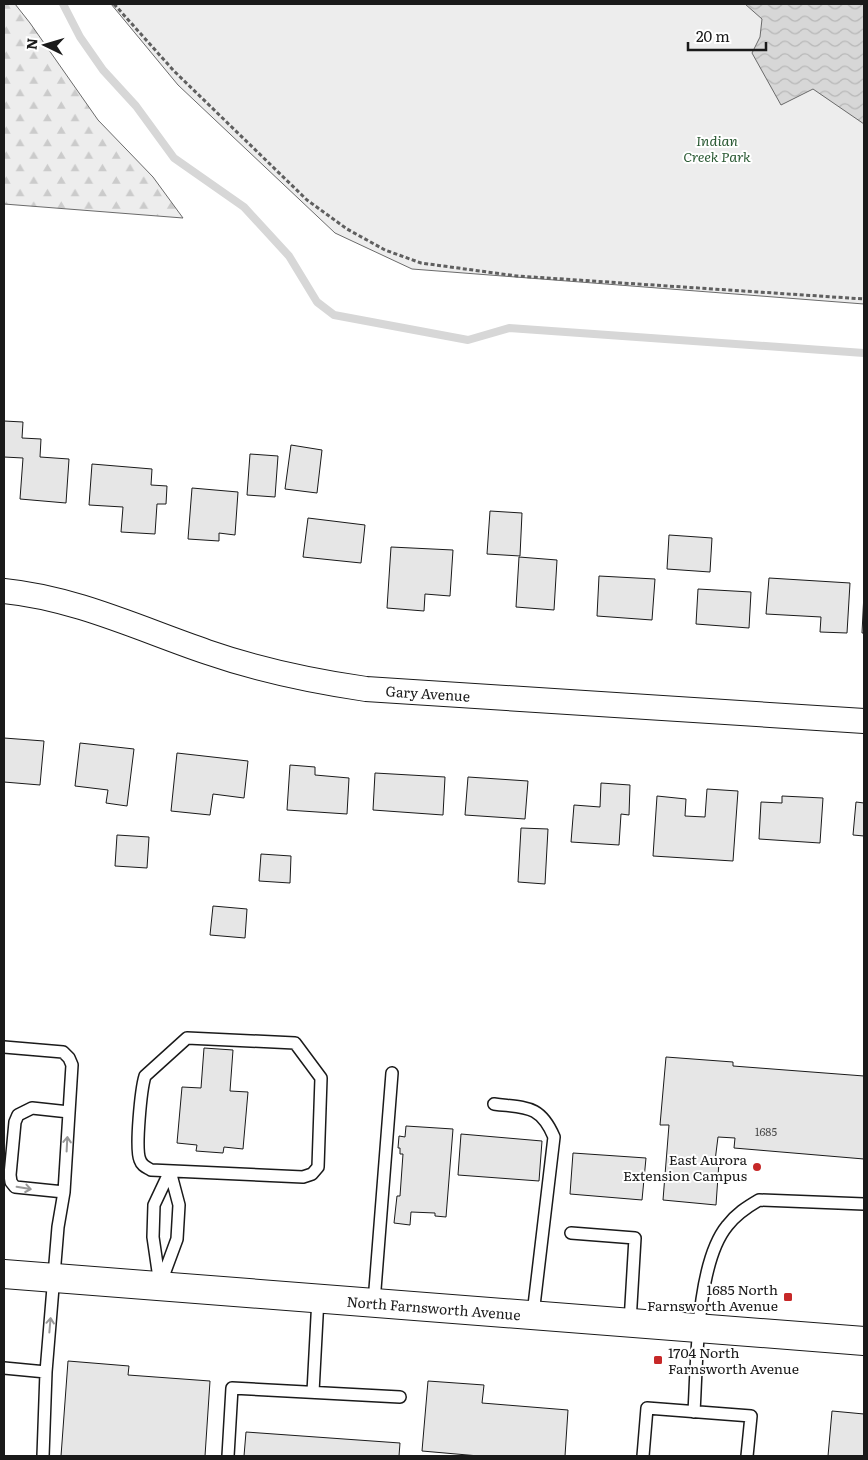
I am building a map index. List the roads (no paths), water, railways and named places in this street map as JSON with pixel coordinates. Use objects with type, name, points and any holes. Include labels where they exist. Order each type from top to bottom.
[{"type":"main road","name":"North Farnsworth Avenue","points":[[4,1274],[864,1340]]},
{"type":"street","name":"Gary Avenue","points":[[4,591],[24,593],[74,604],[216,655],[315,682],[366,689],[864,721]]},
{"type":"lane","points":[[187,1038],[295,1043],[321,1078],[318,1167],[312,1174],[303,1177],[170,1171],[151,1170],[143,1166],[139,1159],[142,1084],[144,1076],[187,1038]]},
{"type":"lane","points":[[4,1047],[63,1052],[70,1058],[72,1065],[64,1192],[58,1227],[46,1372],[43,1456]]},
{"type":"lane","points":[[374,1302],[392,1073]]},
{"type":"lane","points":[[494,1104],[533,1109],[548,1123],[554,1137],[533,1314]]},
{"type":"lane","points":[[64,1192],[15,1186],[11,1182],[10,1175],[15,1122],[18,1115],[32,1108],[69,1112]]},
{"type":"lane","points":[[160,1285],[177,1239],[179,1205],[170,1171]]},
{"type":"lane","points":[[160,1285],[153,1237],[154,1205],[170,1171]]},
{"type":"lane","points":[[694,1412],[699,1327],[706,1276],[715,1248],[726,1226],[745,1208],[760,1200],[864,1204]]},
{"type":"lane","points":[[571,1233],[635,1238],[630,1322]]},
{"type":"lane","points":[[313,1392],[318,1298]]},
{"type":"lane","points":[[4,1368],[46,1372]]},
{"type":"lane","points":[[228,1456],[232,1388],[400,1397]]},
{"type":"lane","points":[[642,1456],[647,1408],[751,1416],[747,1456]]},
{"type":"water","points":[[745,4],[864,4],[864,124],[813,89],[781,105],[752,53],[760,37],[762,19]]},
{"type":"waterway","points":[[63,4],[80,37],[103,70],[136,106],[174,158],[244,207],[289,256],[317,302],[334,315],[468,340],[509,328],[864,353]]},
{"type":"place","name":"East Aurora Extension Campus","points":[[757,1167]]},
{"type":"place","name":"1685 North Farnsworth Avenue","points":[[788,1297]]},
{"type":"place","name":"1704 North Farnsworth Avenue","points":[[658,1360]]},
{"type":"park label","name":"Indian Creek Park","points":[[717,148]]}]
